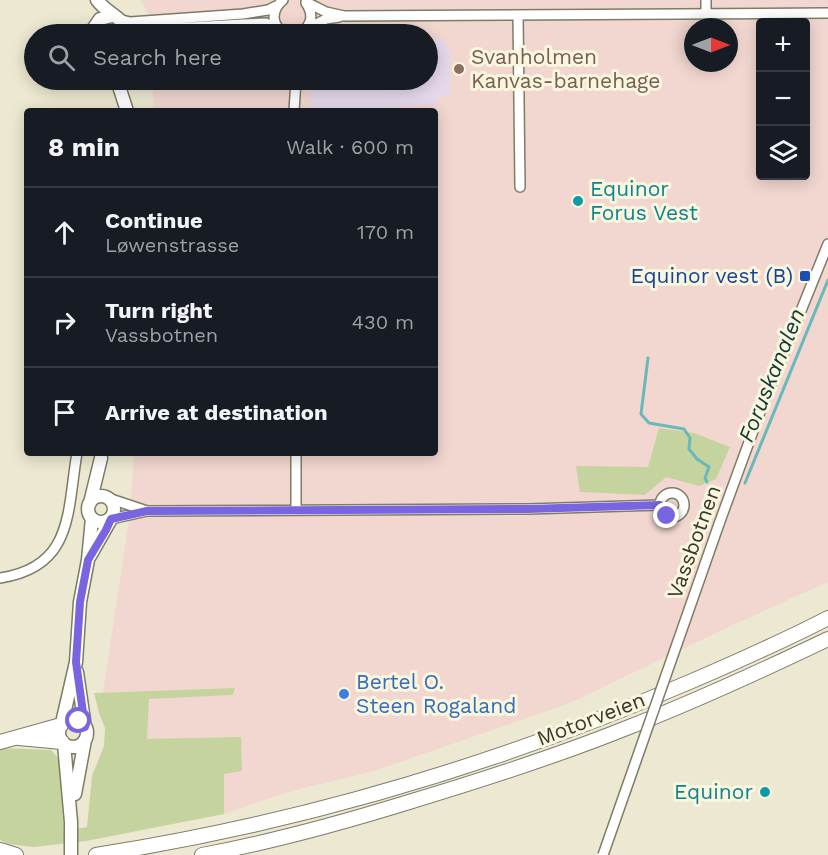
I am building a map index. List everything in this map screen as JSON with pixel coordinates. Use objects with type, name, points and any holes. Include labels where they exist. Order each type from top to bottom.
[{"type":"highway","name":"Motorveien","points":[[96,855],[209,835],[361,799],[542,741],[647,700],[754,654],[828,618]]},
{"type":"highway","name":"Motorveien","points":[[202,855],[360,817],[492,777],[614,733],[718,690],[828,639]]},
{"type":"highway","points":[[0,742],[62,724]]},
{"type":"highway","points":[[16,738],[63,743]]},
{"type":"highway","points":[[0,850],[16,855]]},
{"type":"main road","points":[[89,0],[93,24]]},
{"type":"main road","points":[[97,0],[104,10],[124,24]]},
{"type":"main road","points":[[97,24],[100,19],[117,18]]},
{"type":"main road","points":[[121,90],[127,108]]},
{"type":"main road","points":[[128,90],[128,108]]},
{"type":"main road","points":[[88,560],[115,511],[109,498],[101,456]]},
{"type":"main road","points":[[71,855],[71,825],[63,743],[59,736],[76,662],[80,602],[88,560],[92,518],[89,514],[90,503],[101,456]]},
{"type":"main road","points":[[90,503],[97,496],[109,498]]},
{"type":"main road","points":[[92,518],[101,522],[111,519]]},
{"type":"main road","points":[[71,825],[78,771],[86,734],[76,662]]},
{"type":"main road","points":[[62,724],[75,719],[85,727]]},
{"type":"main road","points":[[63,743],[75,747],[84,740]]},
{"type":"street","points":[[706,0],[706,13]]},
{"type":"street","points":[[304,1],[326,12],[344,16]]},
{"type":"street","points":[[304,1],[311,15],[306,24]]},
{"type":"street","points":[[117,18],[130,22],[243,14],[268,10],[281,2]]},
{"type":"street","points":[[276,24],[273,19],[281,2]]},
{"type":"street","points":[[318,24],[344,16],[828,13]]},
{"type":"street","points":[[518,15],[520,187]]},
{"type":"street","points":[[244,24],[268,24]]},
{"type":"street","points":[[293,90],[294,96]]},
{"type":"street","points":[[294,108],[295,90]]},
{"type":"street","name":"Vassbotnen","points":[[603,855],[760,412],[828,244]]},
{"type":"street","points":[[0,578],[16,575],[36,566],[56,548],[66,525],[77,456]]},
{"type":"street","points":[[296,456],[296,510]]},
{"type":"street","points":[[109,498],[147,511]]},
{"type":"street","points":[[111,519],[147,511],[528,509],[660,505]]},
{"type":"shaded area","points":[[140,0],[828,0],[828,582],[570,703],[374,771],[288,792],[224,814],[224,774],[147,739],[149,699],[232,695],[235,689],[103,692],[130,513],[134,456],[438,456],[438,108],[154,108],[153,90],[438,90],[438,24],[150,24],[149,14]]},
{"type":"shaded area","points":[[438,39],[445,40],[447,49],[450,50],[450,94],[438,96],[438,104],[388,108],[311,108],[311,90],[438,90]]},
{"type":"green space","points":[[659,428],[694,433],[730,447],[716,479],[699,486],[666,477],[645,495],[580,492],[576,466],[648,467]]},
{"type":"green space","points":[[235,688],[233,695],[149,699],[147,739],[241,737],[242,771],[224,774],[224,814],[86,841],[34,847],[8,844],[0,840],[0,748],[51,750],[59,759],[64,831],[87,827],[92,776],[104,746],[105,728],[94,693]]},
{"type":"waterway","name":"Foruskanalen","points":[[745,483],[828,280]]},
{"type":"waterway","points":[[648,358],[641,414],[649,423],[684,429],[690,438],[689,449],[697,459],[709,467],[705,478],[707,482]]},
{"type":"place","name":"Svanholmen Kanvas-barnehage","points":[[459,69]]},
{"type":"place","name":"Equinor Forus Vest","points":[[578,201]]},
{"type":"place","name":"Equinor vest (B)","points":[[805,276]]},
{"type":"place","name":"Bertel O. Steen Rogaland","points":[[344,694]]},
{"type":"place","name":"Equinor","points":[[765,792]]},
{"type":"route","points":[[79,721],[85,727],[76,662],[83,581],[88,560],[111,519],[147,511],[528,509],[660,505],[661,510],[667,516]]}]
